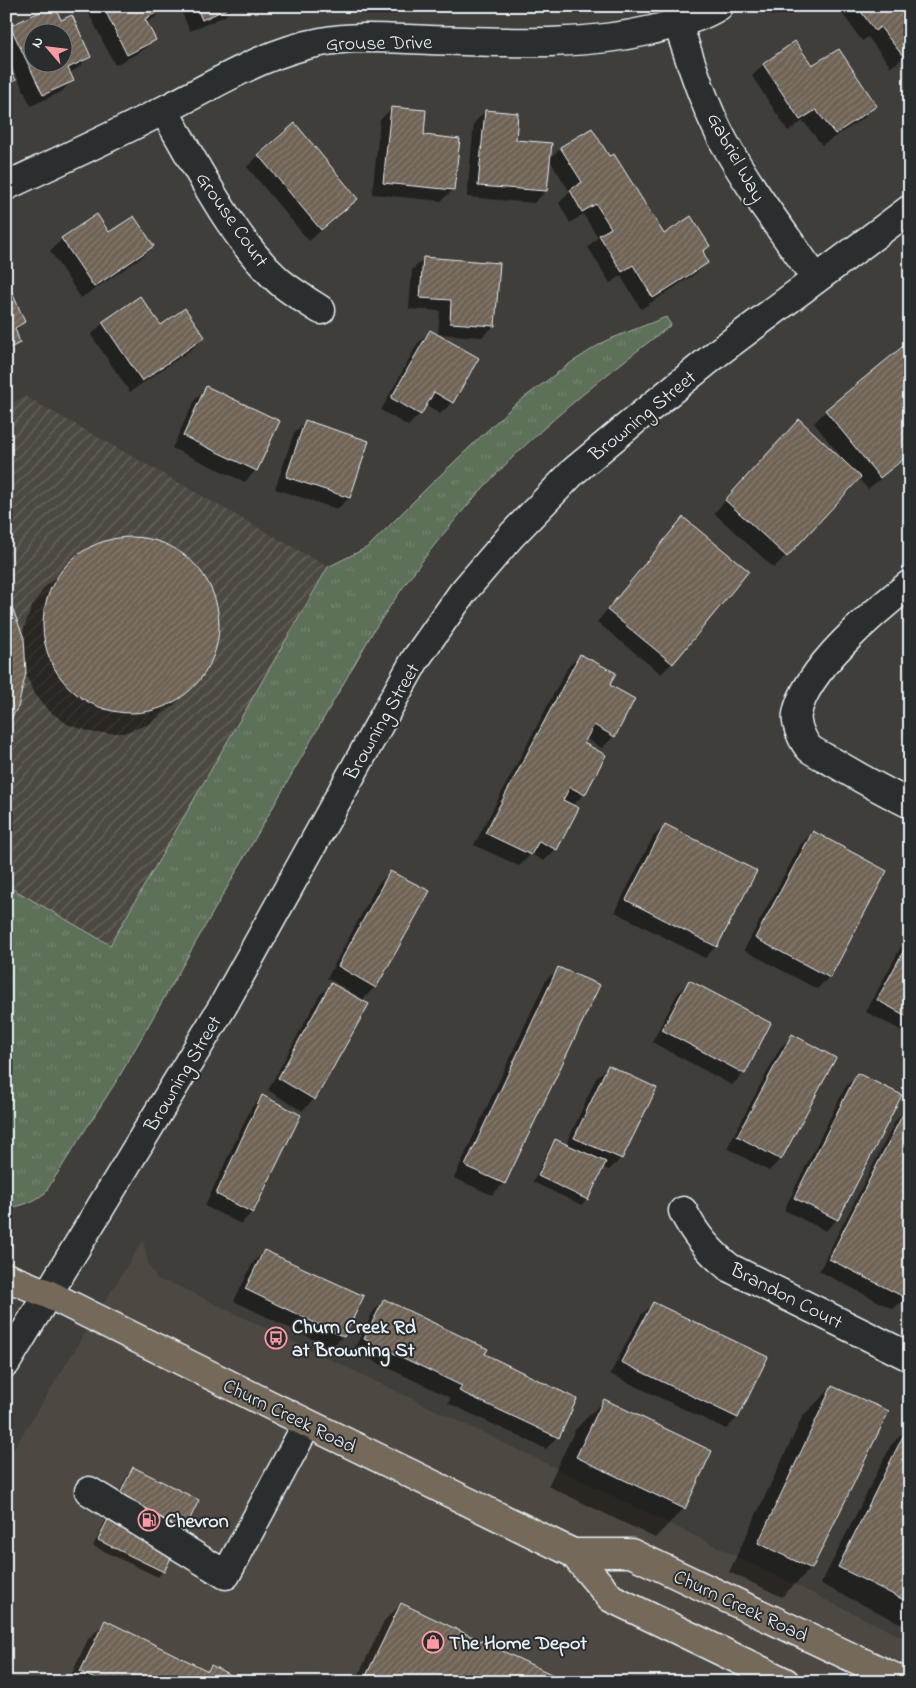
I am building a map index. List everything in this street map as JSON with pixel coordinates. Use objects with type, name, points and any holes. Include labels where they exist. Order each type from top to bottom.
[{"type":"main road","name":"Churn Creek Road","points":[[6,1277],[48,1294],[307,1424],[573,1553],[612,1598],[785,1682]]},
{"type":"main road","name":"Churn Creek Road","points":[[573,1553],[631,1553],[904,1682]]},
{"type":"street","name":"Grouse Drive","points":[[6,186],[281,52],[323,42],[355,38],[508,42],[576,41],[633,34],[678,24],[719,6]]},
{"type":"street","name":"Gabriel Way","points":[[678,24],[698,82],[723,140],[749,185],[816,279]]},
{"type":"street","name":"Grouse Court","points":[[164,110],[221,207],[247,246],[280,282],[321,310]]},
{"type":"street","name":"Browning Street","points":[[6,1363],[90,1223],[175,1088],[415,660],[463,592],[511,536],[574,471],[720,351],[910,209]]},
{"type":"street","points":[[910,584],[881,606],[817,673],[803,696],[796,716],[801,735],[810,748],[865,782],[910,804]]},
{"type":"street","name":"Brandon Court","points":[[683,1211],[699,1239],[713,1255],[730,1268],[910,1357]]},
{"type":"street","points":[[89,1491],[226,1575],[307,1424]]},
{"type":"shaded area","points":[[25,396],[328,567],[110,945],[6,885],[6,406]]},
{"type":"shaded area","points":[[143,1240],[149,1266],[158,1280],[176,1285],[910,1641],[910,1682],[6,1682],[6,1461]]},
{"type":"green space","points":[[666,317],[671,325],[583,394],[500,470],[474,497],[420,564],[374,630],[119,1077],[45,1193],[27,1203],[6,1209],[6,885],[110,945],[328,567],[368,547],[513,406],[569,364],[605,341]]},
{"type":"building","points":[[55,6],[61,20],[72,15],[91,57],[72,66],[72,22],[22,22],[22,51],[10,26]]},
{"type":"building","points":[[103,6],[167,7],[145,19],[156,40],[127,55]]},
{"type":"building","points":[[196,6],[233,6],[202,20]]},
{"type":"building","points":[[857,6],[910,6],[910,51],[903,56],[880,27],[875,31]]},
{"type":"building","points":[[795,41],[812,65],[839,49],[877,106],[835,134],[816,110],[800,120],[763,64]]},
{"type":"building","points":[[6,62],[16,80],[6,86]]},
{"type":"building","points":[[32,72],[70,72],[74,81],[43,95]]},
{"type":"building","points":[[391,107],[426,110],[424,135],[460,139],[454,190],[383,183]]},
{"type":"building","points":[[485,110],[518,113],[516,140],[552,143],[547,191],[478,186]]},
{"type":"building","points":[[295,123],[358,199],[321,230],[258,155]]},
{"type":"building","points":[[592,128],[609,156],[614,154],[664,234],[691,216],[710,246],[703,251],[708,263],[653,298],[633,265],[622,272],[599,235],[611,228],[596,204],[582,212],[570,190],[582,182],[560,147]]},
{"type":"building","points":[[97,214],[109,232],[134,216],[154,246],[94,287],[61,238]]},
{"type":"building","points":[[423,257],[500,263],[495,326],[450,323],[451,300],[420,298]]},
{"type":"building","points":[[7,281],[25,322],[15,328],[20,343],[6,350]]},
{"type":"building","points":[[140,296],[161,325],[185,308],[205,337],[142,381],[102,322]]},
{"type":"building","points":[[430,330],[479,358],[453,403],[434,392],[421,415],[391,398]]},
{"type":"building","points":[[907,343],[910,346],[910,454],[880,478],[825,410]]},
{"type":"building","points":[[206,386],[280,421],[257,471],[183,436]]},
{"type":"building","points":[[799,419],[861,477],[787,557],[725,500]]},
{"type":"building","points":[[305,420],[369,441],[350,498],[286,477]]},
{"type":"building","points":[[683,517],[749,571],[673,664],[607,610]]},
{"type":"building","points":[[131,537],[165,544],[187,557],[199,569],[212,591],[219,625],[212,659],[199,681],[187,693],[165,706],[131,713],[97,706],[75,693],[63,681],[50,659],[43,625],[50,591],[63,569],[75,557],[97,544]]},
{"type":"building","points":[[6,600],[11,605],[24,638],[26,673],[18,707],[6,727]]},
{"type":"building","points":[[580,654],[616,673],[610,685],[635,699],[615,737],[594,725],[584,743],[606,755],[585,795],[570,787],[563,800],[579,808],[557,850],[539,841],[531,855],[485,833]]},
{"type":"building","points":[[665,824],[757,871],[717,947],[626,900]]},
{"type":"building","points":[[813,831],[887,871],[830,978],[755,938]]},
{"type":"building","points":[[390,871],[430,891],[376,988],[338,966]]},
{"type":"building","points":[[910,939],[910,1018],[877,1000]]},
{"type":"building","points":[[558,967],[600,985],[505,1184],[465,1166]]},
{"type":"building","points":[[689,980],[771,1023],[745,1074],[662,1030]]},
{"type":"building","points":[[331,983],[369,1004],[315,1100],[278,1078]]},
{"type":"building","points":[[792,1034],[836,1058],[781,1160],[737,1136]]},
{"type":"building","points":[[608,1065],[657,1088],[622,1159],[574,1138]]},
{"type":"building","points":[[857,1073],[902,1095],[838,1220],[794,1198]]},
{"type":"building","points":[[262,1095],[301,1115],[253,1213],[216,1194]]},
{"type":"building","points":[[907,1106],[910,1108],[910,1290],[906,1298],[829,1259]]},
{"type":"building","points":[[555,1139],[606,1162],[588,1200],[538,1176]]},
{"type":"building","points":[[264,1250],[364,1296],[344,1337],[245,1289]]},
{"type":"building","points":[[384,1299],[488,1349],[485,1354],[577,1399],[559,1438],[459,1391],[462,1386],[364,1339]]},
{"type":"building","points":[[653,1302],[768,1357],[738,1418],[621,1362]]},
{"type":"building","points":[[832,1386],[889,1411],[812,1569],[758,1543]]},
{"type":"building","points":[[604,1399],[712,1451],[685,1509],[576,1457]]},
{"type":"building","points":[[908,1426],[910,1427],[910,1603],[838,1567]]},
{"type":"building","name":"Chevron","points":[[133,1467],[199,1500],[164,1572],[98,1540]]},
{"type":"building","name":"The Home Depot","points":[[401,1603],[568,1682],[363,1682]]},
{"type":"building","points":[[105,1620],[208,1671],[211,1665],[236,1678],[234,1682],[101,1682],[80,1672]]},
{"type":"place","name":"Churn Creek Rd at Browning St","points":[[276,1338]]},
{"type":"place","name":"Chevron","points":[[149,1520]]},
{"type":"place","name":"The Home Depot","points":[[433,1642]]}]
